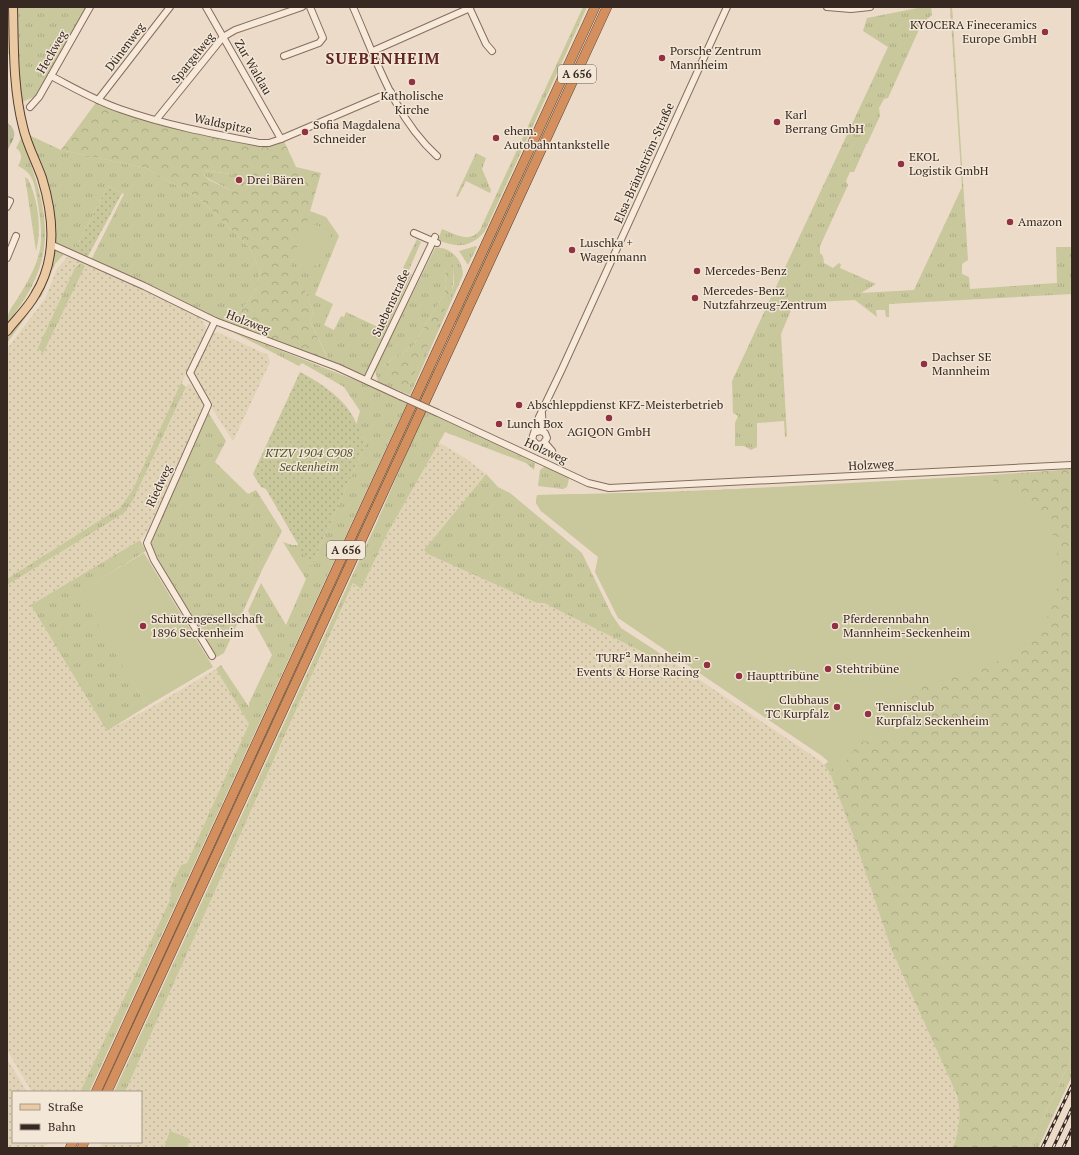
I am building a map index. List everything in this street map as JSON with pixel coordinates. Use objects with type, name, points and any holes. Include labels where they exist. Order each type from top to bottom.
[{"type":"highway","name":"A 656","points":[[96,1091],[595,7]]},
{"type":"highway","name":"A 656","points":[[108,1091],[607,7]]},
{"type":"main road","points":[[7,330],[23,310],[37,280],[50,244],[49,205],[41,177],[27,141],[18,109],[13,7]]},
{"type":"street","name":"Heckweg","points":[[30,107],[39,97],[90,7]]},
{"type":"street","name":"Dünenweg","points":[[98,100],[170,7]]},
{"type":"street","name":"Zur Waldau","points":[[206,7],[281,139]]},
{"type":"street","name":"Spargelweg","points":[[156,120],[223,37],[235,30],[302,7]]},
{"type":"street","points":[[284,56],[320,43],[322,38],[310,7]]},
{"type":"street","points":[[353,7],[391,92],[413,130],[437,156]]},
{"type":"street","points":[[827,7],[851,9],[870,7]]},
{"type":"street","points":[[373,51],[470,8],[486,44],[492,51]]},
{"type":"street","name":"Elsa-Brändström-Straße","points":[[536,432],[539,417],[728,8]]},
{"type":"street","name":"Waldspitze","points":[[51,76],[98,100],[156,120],[260,143],[269,143],[281,139],[391,92]]},
{"type":"street","points":[[7,200],[10,201],[7,207]]},
{"type":"street","name":"Suebenstraße","points":[[367,379],[435,240],[414,233]]},
{"type":"street","points":[[7,258],[16,236]]},
{"type":"street","name":"Holzweg","points":[[50,244],[144,286],[215,321],[367,379],[400,396],[588,483],[609,488],[700,485],[1072,465]]},
{"type":"street","name":"Riedweg","points":[[212,656],[154,560],[147,543],[208,405],[190,373],[215,321]]},
{"type":"street","name":"Elsa-Brändström-Straße","points":[[542,412],[543,432]]},
{"type":"street","points":[[537,445],[532,439],[536,432],[543,432],[547,438],[545,443]]},
{"type":"street","points":[[531,457],[537,445],[545,443]]},
{"type":"street","points":[[545,443],[552,451]]},
{"type":"shaded area","points":[[68,256],[142,288],[199,317],[205,325],[206,330],[133,489],[121,507],[7,579],[7,349],[45,299],[57,269]]},
{"type":"shaded area","points":[[217,332],[268,355],[270,362],[233,441],[194,380],[193,373],[210,336]]},
{"type":"shaded area","points":[[188,384],[191,385],[205,406],[146,534],[140,540],[31,605],[107,731],[150,708],[216,669],[249,724],[187,863],[181,865],[170,888],[171,898],[80,1091],[31,1091],[7,1050],[7,585],[133,500]]},
{"type":"shaded area","points":[[438,442],[465,458],[486,474],[424,550],[537,603],[544,603],[661,660],[664,656],[822,762],[830,773],[853,835],[892,951],[957,1095],[960,1106],[959,1127],[953,1148],[100,1148],[102,1143],[142,1143],[142,1091],[125,1091],[353,584],[361,589],[388,532]]},
{"type":"shaded area","points":[[7,1059],[26,1091],[12,1091],[12,1143],[50,1143],[42,1148],[7,1148]]},
{"type":"green space","points":[[7,7],[10,7],[10,55],[8,54]]},
{"type":"green space","points":[[16,7],[87,7],[36,96],[22,102],[16,40]]},
{"type":"green space","points":[[583,7],[587,7],[485,231],[474,241],[463,245],[445,243],[438,240],[442,229],[462,237],[472,236],[480,230]]},
{"type":"green space","points":[[923,7],[931,7],[932,15],[922,23],[888,98],[884,99],[879,108],[880,116],[867,144],[865,144],[866,145],[854,172],[850,172],[846,181],[848,185],[820,246],[820,253],[823,256],[824,263],[833,268],[839,263],[841,264],[840,268],[876,284],[861,293],[914,290],[962,187],[950,7],[952,7],[968,260],[962,264],[962,274],[969,277],[970,289],[1057,283],[1056,247],[1072,247],[1072,294],[889,304],[889,317],[886,317],[885,310],[876,310],[877,317],[855,300],[796,303],[792,308],[781,334],[787,436],[785,437],[784,421],[757,423],[757,447],[751,450],[744,446],[735,446],[735,423],[738,416],[733,413],[732,381],[888,47],[863,31],[867,18]]},
{"type":"green space","points":[[596,18],[457,322],[455,323]]},
{"type":"green space","points":[[98,100],[155,124],[254,145],[271,146],[284,141],[296,167],[321,173],[307,222],[290,266],[308,282],[305,290],[313,311],[310,322],[328,362],[229,324],[249,300],[257,287],[260,270],[249,247],[200,199],[146,168],[61,150]],"holes":[[[205,170],[242,176],[244,183],[232,191],[209,180],[203,174]]]},
{"type":"green space","points":[[7,122],[13,130],[14,136],[7,152]]},
{"type":"green space","points":[[29,135],[61,150],[146,168],[200,199],[249,247],[260,270],[257,287],[249,300],[229,324],[215,320],[91,260],[124,194],[108,186],[74,251],[56,243],[53,201]]},
{"type":"green space","points":[[21,138],[38,188],[43,211],[45,233],[43,255],[36,277],[25,299],[7,323],[10,310],[35,267],[41,236],[41,225],[34,183],[30,175],[18,166],[21,156],[20,152],[16,148]]},
{"type":"green space","points":[[476,153],[486,158],[482,169],[491,190],[490,193],[466,181],[458,197],[456,196]]},
{"type":"green space","points":[[204,170],[242,176],[245,183],[232,191],[209,179],[203,174]]},
{"type":"green space","points":[[25,177],[28,179],[37,205],[39,233],[36,251]]},
{"type":"green space","points":[[108,186],[122,193],[87,258],[74,251]]},
{"type":"green space","points":[[310,211],[326,217],[339,236],[315,295],[333,304],[324,325],[334,330],[341,316],[344,317],[346,312],[380,328],[407,270],[403,268],[417,239],[421,242],[408,272],[412,274],[365,375],[328,362],[327,356],[310,322],[313,311],[305,290],[290,266]]},
{"type":"green space","points":[[307,222],[332,231],[318,267],[293,257]]},
{"type":"green space","points":[[477,247],[468,265],[459,251]]},
{"type":"green space","points":[[435,248],[446,249],[458,259],[461,264],[463,275],[410,395],[378,382],[375,370]],"holes":[[[453,265],[454,284],[450,296],[409,386],[382,366],[413,346],[444,294],[446,285],[445,268]]]},
{"type":"green space","points":[[59,250],[63,255],[55,264],[42,295],[7,343],[7,334],[23,315],[52,253]]},
{"type":"green space","points":[[81,263],[85,266],[43,353],[38,348],[75,268]]},
{"type":"green space","points":[[448,264],[453,265],[451,296],[409,386],[382,379],[382,366],[413,346],[444,294],[446,285],[445,268]]},
{"type":"green space","points":[[229,330],[408,401],[89,1091],[80,1091],[171,898],[170,888],[181,865],[187,863],[249,724],[216,669],[221,665],[249,707],[249,703],[272,655],[248,611],[261,583],[286,625],[306,579],[283,542],[292,545],[301,545],[315,558],[366,443],[356,425],[360,411],[344,387],[302,363],[299,366]]},
{"type":"green space","points":[[435,367],[435,370],[103,1091],[100,1091]]},
{"type":"green space","name":"KTZV 1904 C908 Seckenheim","points":[[300,372],[322,385],[342,402],[352,415],[366,443],[311,567],[266,489],[261,487],[253,474]]},
{"type":"green space","points":[[181,383],[186,387],[133,500],[124,513],[7,585],[7,579],[121,507],[133,489]]},
{"type":"green space","points":[[425,411],[535,463],[534,470],[526,463],[445,432],[388,532],[361,589],[353,583],[125,1091],[114,1091],[377,522]]},
{"type":"green space","points":[[208,412],[226,441],[215,462],[248,494],[256,490],[282,531],[262,570],[224,653],[217,657],[191,616],[191,612],[183,604],[151,546],[152,539]]},
{"type":"green space","points":[[545,466],[566,476],[569,479],[567,487],[563,489],[538,486],[540,470]]},
{"type":"green space","points":[[1072,469],[1072,1057],[1029,1148],[953,1148],[959,1122],[959,1102],[957,1095],[892,951],[853,835],[830,773],[824,765],[843,749],[785,687],[541,511],[536,503],[537,495],[671,492],[805,486],[938,479]]},
{"type":"green space","points":[[486,474],[498,487],[510,493],[582,553],[612,615],[621,628],[664,656],[661,661],[544,603],[537,603],[428,554],[424,550]]},
{"type":"green space","name":"Pferderennbahn Mannheim-Seckenheim","points":[[980,476],[986,477],[1011,490],[1038,512],[1047,522],[1057,551],[1059,567],[1055,599],[1049,614],[1041,628],[1031,640],[1008,656],[958,676],[912,688],[904,692],[908,738],[858,742],[836,775],[830,763],[822,756],[618,618],[595,572],[598,557],[541,511],[536,503],[537,495],[664,493]]},
{"type":"green space","points":[[140,540],[146,551],[79,592],[147,706],[107,731],[31,605]]},
{"type":"green space","name":"Schützengesellschaft 1896 Seckenheim","points":[[144,553],[213,667],[147,706],[78,592]]},
{"type":"green space","points":[[1072,1057],[1072,1076],[1038,1148],[1029,1148]]},
{"type":"green space","points":[[170,1131],[190,1139],[187,1148],[164,1148]]},
{"type":"railway","points":[[1042,1148],[1072,1085]]},
{"type":"railway","points":[[1053,1148],[1072,1108]]},
{"type":"railway","points":[[1063,1148],[1072,1129]]},
{"type":"place","name":"KYOCERA Fineceramics Europe GmbH","points":[[1045,32]]},
{"type":"place","name":"Porsche Zentrum Mannheim","points":[[662,58]]},
{"type":"place","name":"Katholische Kirche","points":[[412,82]]},
{"type":"place","name":"Karl Berrang GmbH","points":[[777,122]]},
{"type":"place","name":"Sofia Magdalena Schneider","points":[[305,132]]},
{"type":"place","name":"ehem. Autobahntankstelle","points":[[496,138]]},
{"type":"place","name":"EKOL Logistik GmbH","points":[[901,164]]},
{"type":"place","name":"Drei Bären","points":[[239,180]]},
{"type":"place","name":"Amazon","points":[[1010,222]]},
{"type":"place","name":"Luschka + Wagenmann","points":[[572,250]]},
{"type":"place","name":"Mercedes-Benz","points":[[697,271]]},
{"type":"place","name":"Mercedes-Benz Nutzfahrzeug-Zentrum","points":[[695,298]]},
{"type":"place","name":"Dachser SE Mannheim","points":[[924,364]]},
{"type":"place","name":"Abschleppdienst KFZ-Meisterbetrieb","points":[[519,405]]},
{"type":"place","name":"AGIQON GmbH","points":[[609,418]]},
{"type":"place","name":"Lunch Box","points":[[499,424]]},
{"type":"place","name":"Schützengesellschaft 1896 Seckenheim","points":[[143,626]]},
{"type":"place","name":"Pferderennbahn Mannheim-Seckenheim","points":[[835,626]]},
{"type":"place","name":"TURF² Mannheim - Events & Horse Racing","points":[[707,665]]},
{"type":"place","name":"Stehtribüne","points":[[828,669]]},
{"type":"place","name":"Haupttribüne","points":[[739,676]]},
{"type":"place","name":"Clubhaus TC Kurpfalz","points":[[837,707]]},
{"type":"place","name":"Tennisclub Kurpfalz Seckenheim","points":[[868,714]]},
{"type":"district","name":"SUEBENHEIM","points":[[383,58]]}]
